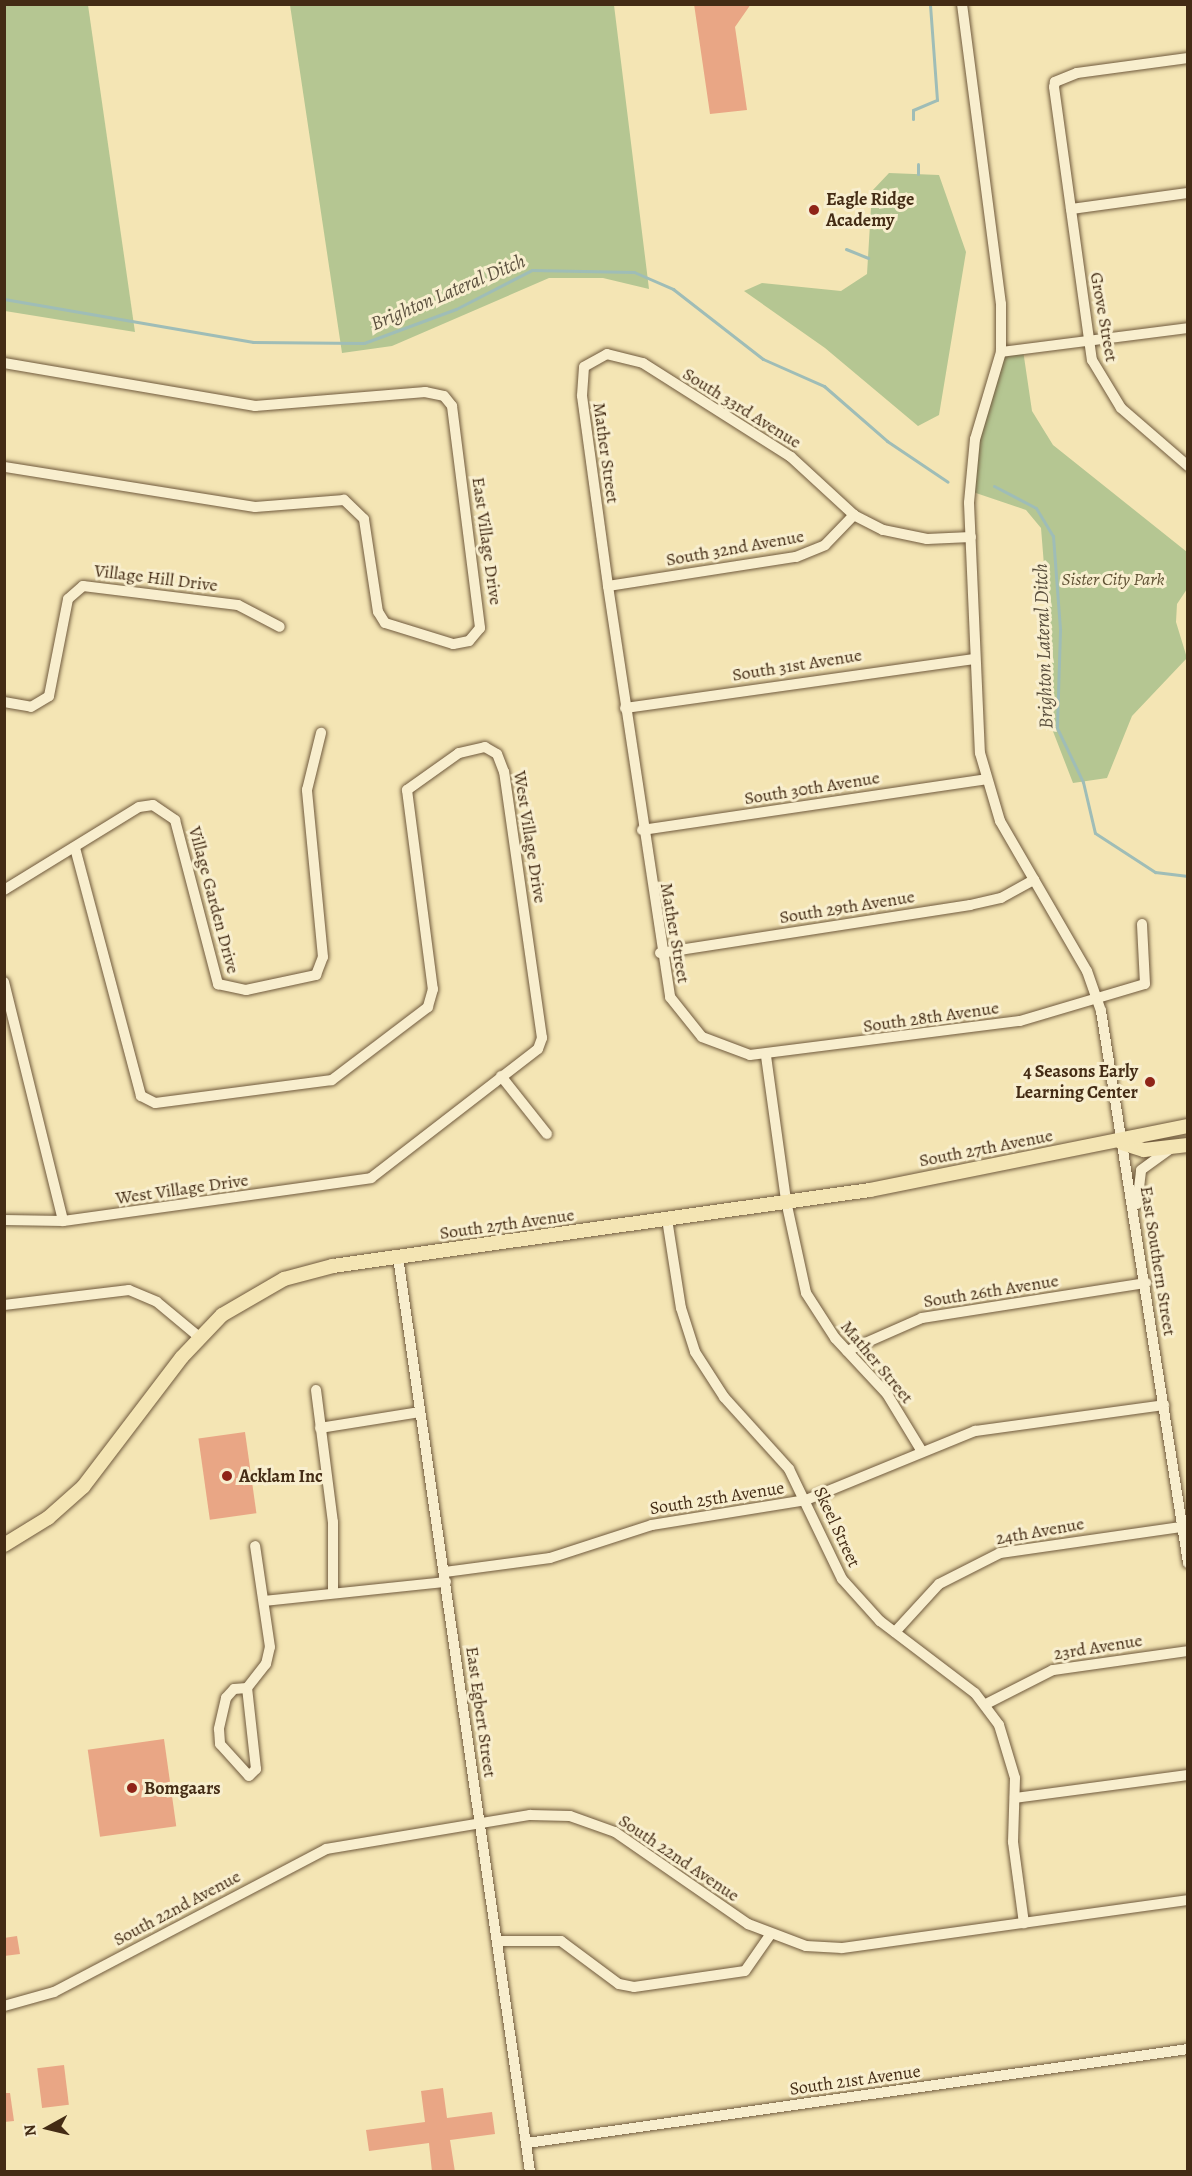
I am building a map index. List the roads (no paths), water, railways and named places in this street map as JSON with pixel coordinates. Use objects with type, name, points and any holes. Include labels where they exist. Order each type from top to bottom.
[{"type":"main road","name":"South 27th Avenue","points":[[4,1545],[48,1518],[83,1487],[199,1338],[228,1311],[277,1282],[319,1269],[786,1201],[1122,1143],[1141,1132],[1188,1126]]},
{"type":"main road","name":"South 27th Avenue","points":[[1122,1143],[1144,1150],[1181,1146]]},
{"type":"street","name":"East Southern Street","points":[[962,4],[1001,304],[1001,352],[975,439],[971,537],[977,728],[986,779],[1000,821],[1098,999],[1185,1526],[1188,1563]]},
{"type":"street","name":"Grove Street","points":[[1188,58],[1077,73],[1055,82],[1089,342],[1099,377],[1121,408],[1188,466]]},
{"type":"street","points":[[1071,209],[1188,193]]},
{"type":"street","points":[[1001,352],[1188,328]]},
{"type":"street","name":"South 33rd Avenue","points":[[588,361],[614,353],[643,363],[791,457],[854,515],[914,538],[971,537]]},
{"type":"street","name":"Mather Street","points":[[588,361],[581,382],[642,830],[660,953],[669,997],[692,1028],[725,1050],[766,1056],[786,1201],[806,1293],[847,1351],[887,1394],[921,1450]]},
{"type":"street","name":"East Village Drive","points":[[4,363],[255,406],[425,392],[444,396],[452,406],[480,628],[469,641],[453,644],[385,622],[378,612],[364,519],[344,500],[255,507],[4,467]]},
{"type":"street","name":"South 32nd Avenue","points":[[608,586],[796,557],[825,544],[854,515]]},
{"type":"street","name":"Village Hill Drive","points":[[4,702],[31,707],[49,696],[68,599],[83,586],[238,605],[280,627]]},
{"type":"street","name":"South 31st Avenue","points":[[625,708],[975,659]]},
{"type":"street","name":"Village Garden Drive","points":[[4,890],[139,807],[163,809],[175,820],[218,984],[236,991],[316,975],[322,957],[307,790],[321,733]]},
{"type":"street","name":"West Village Drive","points":[[4,1220],[63,1221],[371,1178],[538,1049],[542,1031],[504,772],[490,749],[469,748],[406,790],[433,996],[428,1007],[332,1080],[155,1103],[141,1096],[75,848]]},
{"type":"street","name":"South 30th Avenue","points":[[642,830],[986,779]]},
{"type":"street","name":"South 29th Avenue","points":[[660,953],[970,905],[1001,898],[1034,880]]},
{"type":"street","name":"South 28th Avenue","points":[[766,1056],[1020,1021],[1145,984],[1142,924]]},
{"type":"street","points":[[4,982],[63,1221]]},
{"type":"street","points":[[501,1076],[548,1134]]},
{"type":"street","points":[[1136,1223],[1141,1170],[1181,1146]]},
{"type":"street","name":"Skeel Street","points":[[667,1219],[681,1308],[695,1352],[724,1397],[789,1469],[806,1500],[842,1579],[895,1632],[986,1704],[1008,1746],[1015,1798],[1013,1842],[1024,1923]]},
{"type":"street","name":"East Egbert Street","points":[[398,1257],[530,2172]]},
{"type":"street","name":"South 26th Avenue","points":[[847,1351],[934,1316],[1146,1283]]},
{"type":"street","points":[[4,1305],[129,1290],[157,1302],[199,1338]]},
{"type":"street","points":[[315,1390],[333,1522],[333,1590]]},
{"type":"street","name":"South 25th Avenue","points":[[264,1601],[333,1590],[445,1577],[561,1556],[652,1525],[806,1500],[855,1484],[921,1450],[975,1431],[1164,1405]]},
{"type":"street","points":[[320,1428],[420,1412]]},
{"type":"street","name":"24th Avenue","points":[[895,1632],[939,1584],[977,1562],[1017,1549],[1185,1526]]},
{"type":"street","points":[[247,1689],[234,1689],[226,1698],[219,1729],[220,1744],[249,1776],[256,1769],[247,1689],[269,1657],[264,1601],[255,1546]]},
{"type":"street","name":"23rd Avenue","points":[[986,1704],[1053,1670],[1188,1651]]},
{"type":"street","points":[[1015,1798],[1188,1775]]},
{"type":"street","name":"South 22nd Avenue","points":[[4,2006],[54,1992],[326,1848],[480,1822],[550,1814],[599,1824],[770,1935],[842,1948],[1188,1900]]},
{"type":"street","points":[[498,1941],[561,1941],[619,1984],[634,1988],[745,1971],[770,1935]]},
{"type":"street","name":"South 21st Avenue","points":[[527,2143],[1188,2049]]},
{"type":"waterway","points":[[913,119],[913,110],[937,100],[930,4]]},
{"type":"waterway","points":[[918,164],[918,174]]},
{"type":"waterway","points":[[846,249],[868,258]]},
{"type":"waterway","name":"Brighton Lateral Ditch","points":[[4,299],[253,342],[364,343],[456,309],[532,270],[634,272],[673,289],[763,359],[824,386],[887,441],[948,482]]},
{"type":"waterway","name":"Brighton Lateral Ditch","points":[[994,486],[1036,508],[1053,536],[1060,630],[1057,728],[1083,782],[1095,833],[1155,872],[1188,876]]},
{"type":"place","name":"Eagle Ridge Academy","points":[[814,210]]},
{"type":"place","name":"4 Seasons Early Learning Center","points":[[1150,1082]]},
{"type":"place","name":"Acklam Inc","points":[[227,1476]]},
{"type":"place","name":"Bomgaars","points":[[132,1788]]},
{"type":"park label","name":"Sister City Park","points":[[1113,579]]}]
